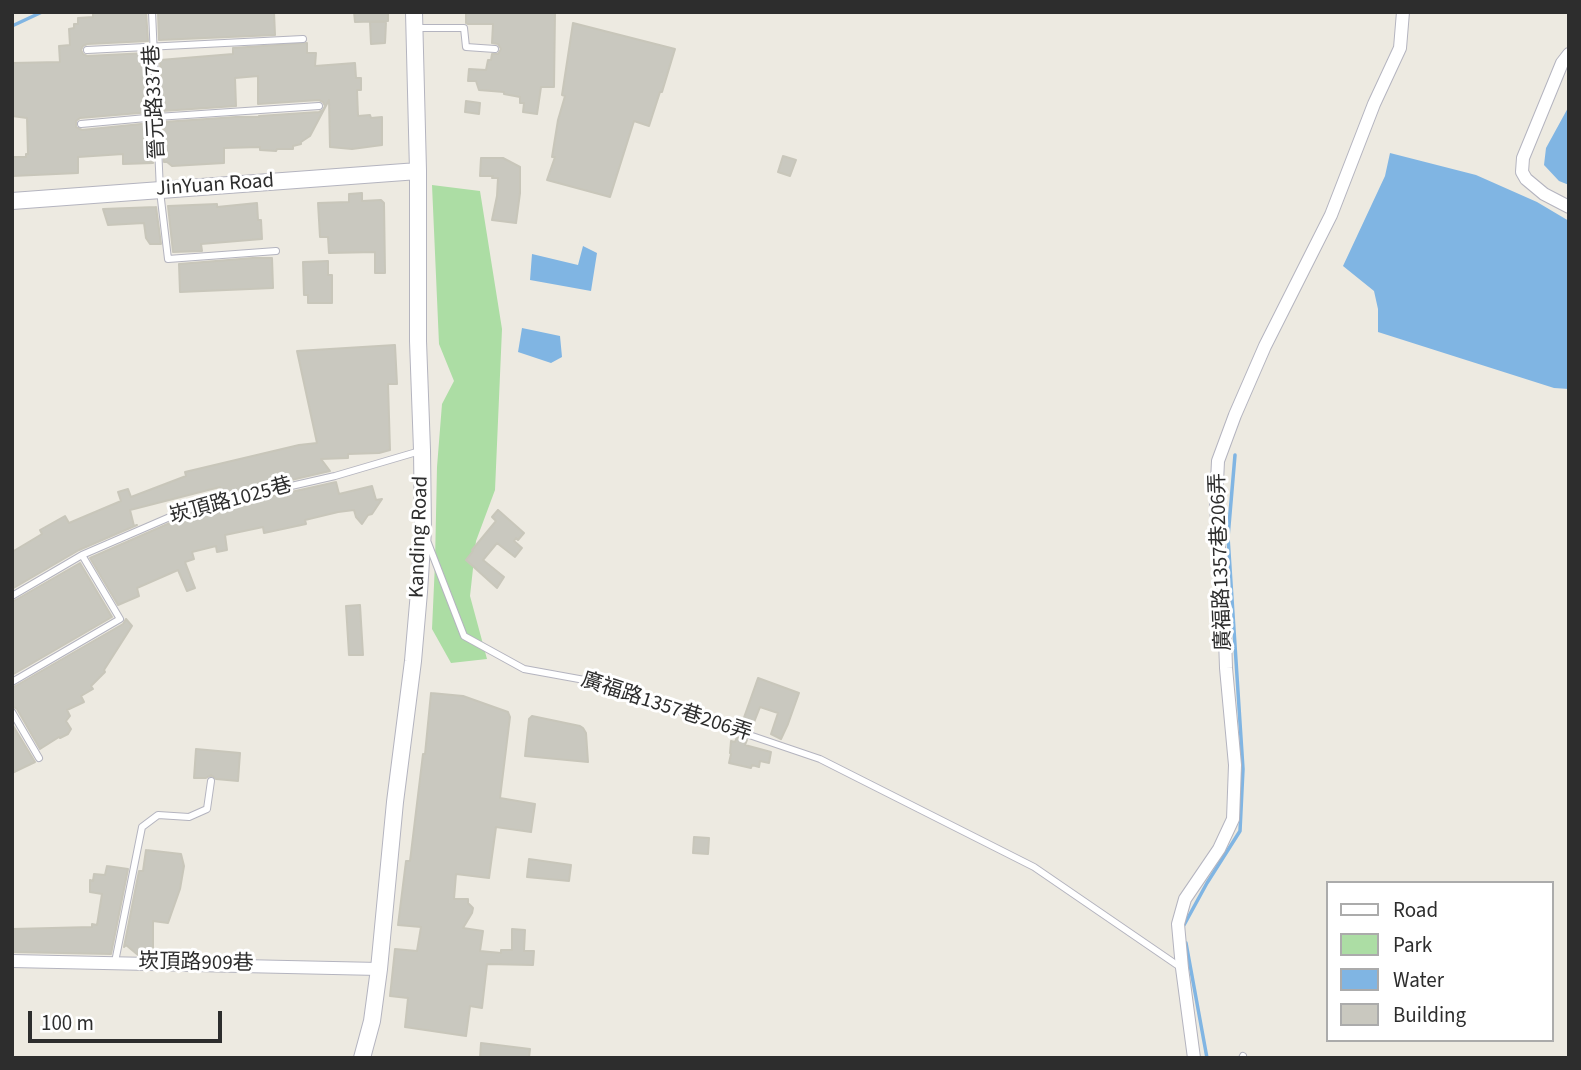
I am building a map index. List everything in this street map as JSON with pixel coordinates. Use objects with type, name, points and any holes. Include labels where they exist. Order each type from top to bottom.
[{"type":"street","name":"廣福路1357巷206弄","points":[[1194,1058],[1178,924],[1185,899],[1219,849],[1233,818],[1235,765],[1226,668],[1223,578],[1218,541],[1218,461],[1234,415],[1265,346],[1331,215],[1374,104],[1400,48],[1403,12]]},
{"type":"street","name":"Kanding Road","points":[[362,1058],[372,1021],[379,969],[395,802],[413,662],[423,530],[414,20]]},
{"type":"street","points":[[1569,54],[1562,63],[1523,158],[1522,172],[1526,179],[1544,194],[1569,207]]},
{"type":"street","name":"JinYuan Road","points":[[12,201],[418,170]]},
{"type":"street","name":"崁頂路909巷","points":[[12,961],[379,969]]},
{"type":"lane","name":"晉元路337巷","points":[[152,12],[160,191],[168,259],[276,251]]},
{"type":"lane","points":[[414,20],[464,28],[466,47],[495,49]]},
{"type":"lane","points":[[87,50],[303,39]]},
{"type":"lane","points":[[82,124],[319,106]]},
{"type":"lane","name":"崁頂路1025巷","points":[[12,596],[82,555],[186,510],[335,476],[422,450]]},
{"type":"lane","name":"廣福路1357巷206弄","points":[[423,530],[464,636],[524,669],[590,681],[820,758],[1034,867],[1182,968]]},
{"type":"lane","points":[[12,682],[120,619],[82,555]]},
{"type":"lane","points":[[12,712],[39,758]]},
{"type":"lane","points":[[115,962],[142,827],[158,815],[189,817],[207,809],[211,781]]},
{"type":"green space","points":[[432,185],[480,191],[502,329],[495,490],[476,541],[470,596],[487,659],[451,663],[432,629],[437,467],[442,404],[454,381],[439,344]]},
{"type":"water","points":[[1569,106],[1569,185],[1559,181],[1544,165],[1546,148]]},
{"type":"water","points":[[1390,153],[1476,175],[1537,202],[1569,221],[1569,389],[1554,388],[1378,332],[1378,309],[1374,291],[1343,266],[1385,176]]},
{"type":"water","points":[[583,246],[597,253],[591,291],[530,280],[532,254],[578,265]]},
{"type":"water","points":[[522,328],[560,336],[562,357],[551,363],[518,352]]},
{"type":"building","points":[[93,12],[146,12],[148,41],[87,44],[81,50],[87,56],[148,53],[151,112],[80,118],[76,121],[76,127],[82,130],[151,123],[153,163],[123,164],[123,154],[78,157],[78,173],[12,176],[12,157],[26,157],[28,154],[27,118],[12,116],[12,63],[60,62],[59,46],[70,45],[69,29],[78,24],[78,18],[93,17]]},
{"type":"building","points":[[158,12],[274,12],[275,35],[159,40]]},
{"type":"building","points":[[354,12],[388,12],[388,21],[355,22]]},
{"type":"building","points":[[466,12],[555,12],[554,87],[541,87],[537,114],[523,112],[524,103],[520,103],[520,97],[504,92],[479,90],[476,81],[468,81],[469,69],[486,70],[492,54],[498,54],[501,49],[498,44],[492,43],[493,24],[468,24]]},
{"type":"building","points":[[370,22],[386,22],[385,43],[371,44]]},
{"type":"building","points":[[573,23],[675,49],[649,126],[634,121],[610,197],[547,180],[555,157],[552,157],[565,96],[562,95]]},
{"type":"building","points":[[307,43],[307,53],[316,53],[315,66],[355,63],[356,78],[361,78],[361,90],[357,90],[358,116],[382,117],[382,145],[352,149],[330,147],[329,100],[310,136],[301,144],[293,146],[293,149],[276,151],[260,150],[260,147],[224,148],[224,163],[172,166],[164,162],[163,122],[319,112],[325,106],[319,100],[258,104],[258,76],[235,78],[236,106],[162,111],[160,60],[233,54],[233,48]]},
{"type":"building","points":[[466,101],[480,103],[479,114],[465,112]]},
{"type":"building","points":[[783,156],[796,160],[790,176],[778,172]]},
{"type":"building","points":[[481,158],[503,158],[520,167],[516,223],[492,220],[498,178],[480,176]]},
{"type":"building","points":[[362,193],[362,201],[381,200],[384,203],[385,273],[375,273],[375,252],[329,253],[328,237],[320,237],[318,203],[349,202],[349,194]]},
{"type":"building","points":[[257,203],[262,239],[201,244],[202,251],[173,252],[168,206],[217,204],[217,207]]},
{"type":"building","points":[[156,207],[161,244],[150,244],[146,238],[144,223],[108,225],[103,209]]},
{"type":"building","points":[[272,258],[273,288],[180,292],[179,264]]},
{"type":"building","points":[[328,261],[328,275],[332,275],[332,303],[308,303],[308,295],[304,295],[303,262]]},
{"type":"building","points":[[395,345],[397,384],[388,384],[390,450],[348,454],[348,458],[321,459],[330,471],[222,496],[220,487],[130,510],[134,526],[137,525],[79,550],[12,589],[12,552],[42,534],[40,530],[65,516],[69,523],[121,501],[118,492],[128,489],[131,497],[186,476],[185,472],[317,443],[297,351]]},
{"type":"building","points":[[336,482],[339,494],[372,486],[376,500],[382,499],[362,524],[354,510],[305,520],[306,524],[264,533],[263,527],[225,535],[227,550],[217,552],[216,546],[192,552],[194,559],[185,562],[195,588],[187,591],[178,570],[137,588],[139,596],[118,605],[90,558],[188,515]]},
{"type":"building","points":[[498,510],[524,533],[514,541],[522,548],[515,557],[497,543],[483,560],[504,577],[497,588],[466,560],[496,521],[492,517]]},
{"type":"building","points":[[80,563],[112,617],[12,675],[12,602]]},
{"type":"building","points":[[360,605],[363,655],[349,655],[346,606]]},
{"type":"building","points":[[126,619],[132,626],[105,672],[91,686],[93,689],[81,696],[84,702],[67,710],[70,716],[66,721],[71,729],[68,734],[40,749],[17,709],[12,706],[12,688],[123,624]]},
{"type":"building","points":[[758,678],[799,693],[781,739],[771,734],[778,713],[760,707],[751,730],[741,726]]},
{"type":"building","points":[[431,693],[463,696],[508,712],[510,717],[500,798],[535,804],[531,832],[496,827],[489,878],[456,874],[454,899],[468,899],[473,908],[463,928],[483,931],[480,951],[501,953],[501,950],[512,950],[512,929],[525,930],[524,951],[534,951],[533,965],[487,964],[482,1008],[470,1006],[466,1036],[405,1027],[408,998],[390,996],[395,949],[417,951],[421,927],[398,925],[406,861],[410,861]]},
{"type":"building","points":[[532,716],[583,728],[586,733],[588,762],[525,756],[529,719]]},
{"type":"building","points":[[12,724],[35,762],[12,773]]},
{"type":"building","points":[[737,737],[747,740],[745,745],[771,752],[769,763],[760,761],[759,767],[752,765],[751,768],[729,763],[731,741],[735,742]]},
{"type":"building","points":[[196,749],[240,753],[238,781],[216,779],[211,775],[194,778]]},
{"type":"building","points":[[694,837],[709,838],[708,854],[693,853]]},
{"type":"building","points":[[146,850],[181,854],[184,866],[180,889],[168,923],[153,921],[153,955],[138,955],[126,945],[124,947],[139,871],[143,871]]},
{"type":"building","points":[[529,859],[571,865],[569,881],[527,877]]},
{"type":"building","points":[[107,866],[128,869],[111,954],[12,952],[12,929],[97,925],[102,894],[90,892],[90,880],[93,881],[94,874],[105,875]]},
{"type":"building","points":[[481,1043],[530,1049],[529,1058],[480,1058]]},
{"type":"waterway","points":[[12,26],[42,12]]},
{"type":"waterway","points":[[1184,925],[1240,831],[1243,769],[1228,537],[1235,455]]},
{"type":"waterway","points":[[1186,943],[1207,1058]]}]
